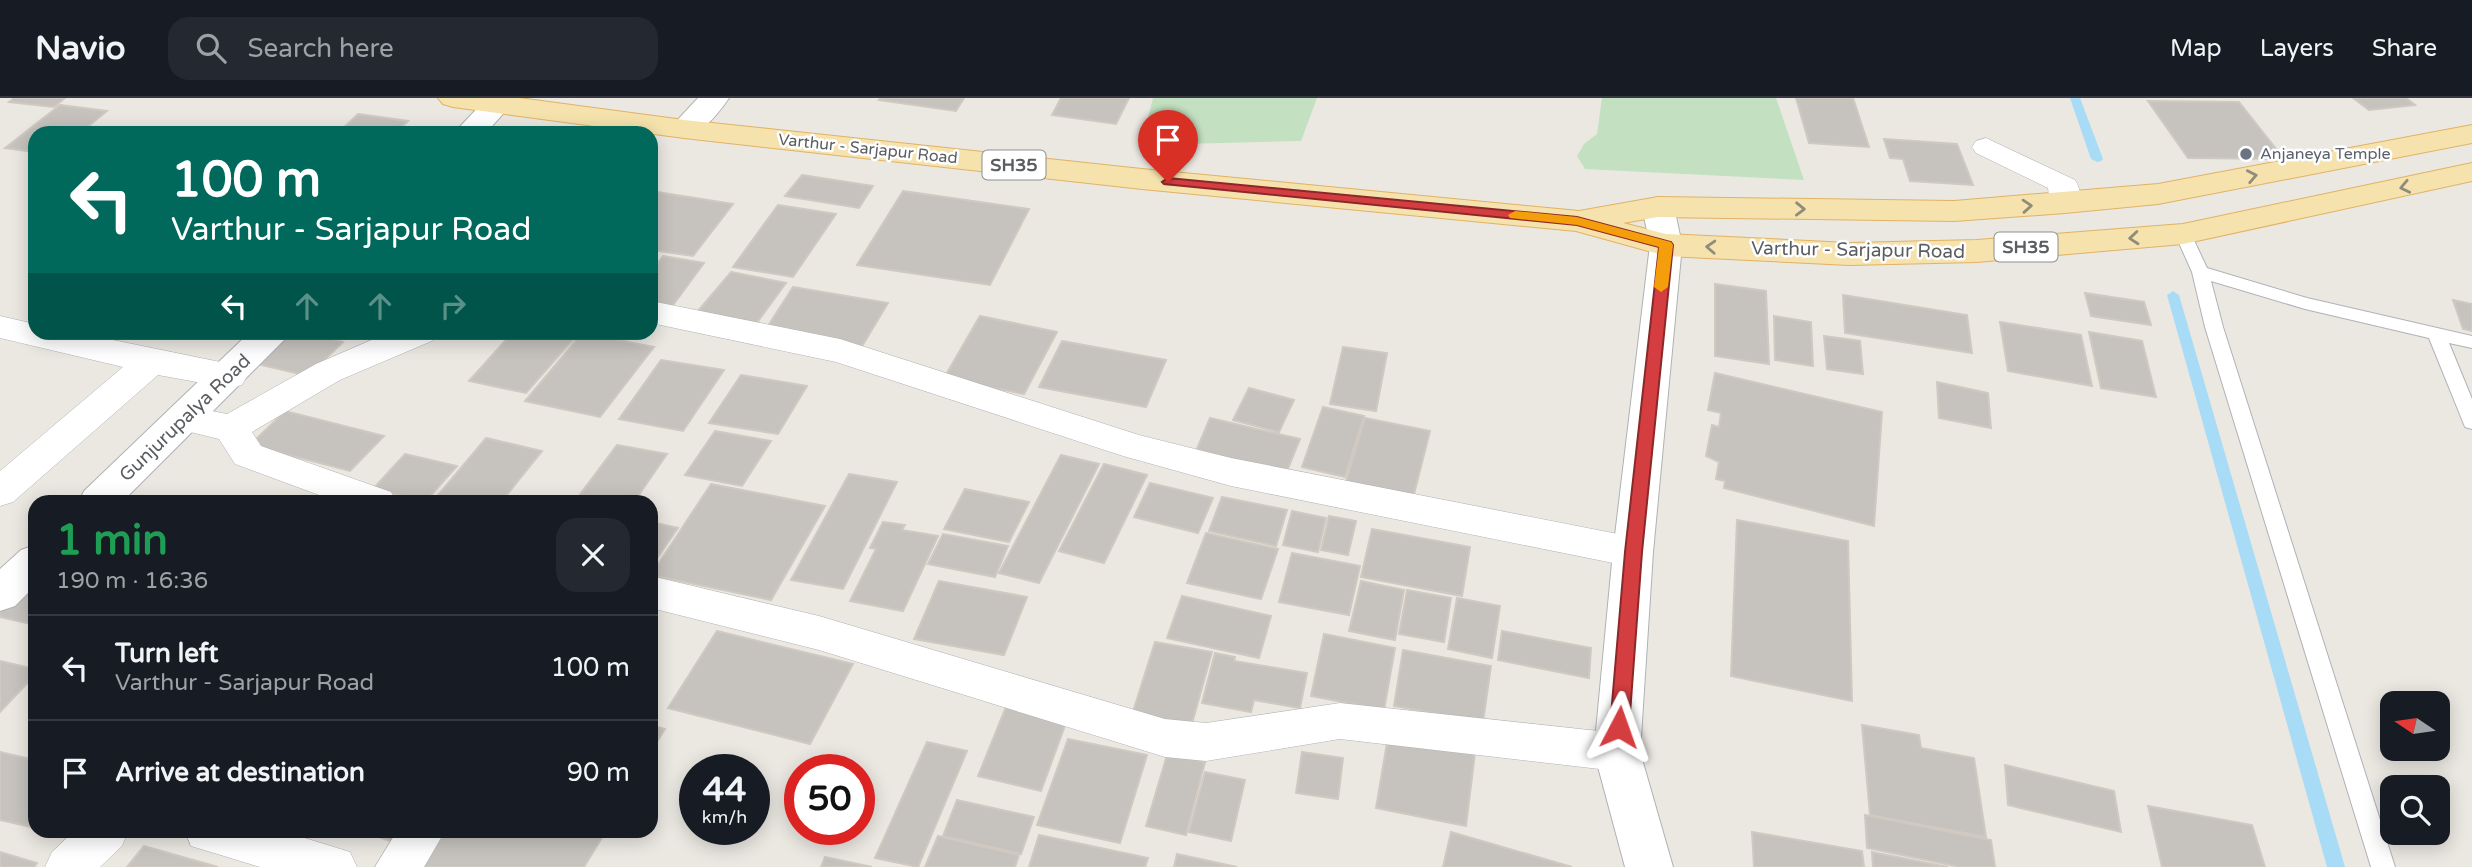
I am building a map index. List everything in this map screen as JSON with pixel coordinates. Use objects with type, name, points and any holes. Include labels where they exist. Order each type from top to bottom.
[{"type":"main road","name":"Varthur - Sarjapur Road","points":[[453,98],[684,129],[1142,179],[1577,221],[1666,245],[1849,254],[1977,251],[2183,234],[2472,172]]},
{"type":"main road","points":[[684,129],[714,98]]},
{"type":"main road","points":[[476,126],[496,105]]},
{"type":"main road","name":"Varthur - Sarjapur Road","points":[[1577,221],[1658,207],[1954,211],[2158,194],[2472,134]]},
{"type":"main road","points":[[1649,867],[1617,752],[1633,552],[1666,245],[1658,207]]},
{"type":"main road","name":"Gunjurupalya Road","points":[[105,495],[264,340]]},
{"type":"main road","points":[[0,594],[28,568]]},
{"type":"street","points":[[1986,147],[2059,182],[2064,186],[2065,203]]},
{"type":"street","points":[[658,313],[840,351],[1136,447],[1231,472],[1633,552]]},
{"type":"street","points":[[0,327],[28,333]]},
{"type":"street","points":[[56,340],[151,362],[230,376]]},
{"type":"street","points":[[186,419],[231,428],[328,372],[403,340]]},
{"type":"street","points":[[0,492],[151,362]]},
{"type":"street","points":[[231,428],[248,455],[359,495]]},
{"type":"street","points":[[658,594],[819,633],[1165,738],[1206,742],[1340,721],[1617,752]]},
{"type":"street","points":[[68,867],[99,838]]},
{"type":"street","points":[[232,838],[334,867]]},
{"type":"street","points":[[398,867],[418,838]]},
{"type":"lane","points":[[2183,234],[2200,272],[2214,327],[2383,867]]},
{"type":"lane","points":[[2200,272],[2305,303],[2472,342]]},
{"type":"lane","points":[[2436,333],[2472,422]]},
{"type":"green space","points":[[1153,98],[1317,98],[1301,141],[1141,145]]},
{"type":"green space","points":[[1602,98],[1776,98],[1804,180],[1585,169],[1577,156],[1584,144],[1597,134]]},
{"type":"building","points":[[14,98],[65,98],[54,107],[9,102]]},
{"type":"building","points":[[964,98],[956,111],[879,100]]},
{"type":"building","points":[[1061,98],[1129,98],[1116,124],[1052,115]]},
{"type":"building","points":[[1796,98],[1853,98],[1869,147],[1809,143]]},
{"type":"building","points":[[2353,98],[2406,98],[2415,105],[2369,110]]},
{"type":"building","points":[[2148,101],[2239,102],[2284,159],[2188,158]]},
{"type":"building","points":[[60,105],[107,111],[89,126],[33,126]]},
{"type":"building","points":[[358,114],[408,121],[403,126],[345,126]]},
{"type":"building","points":[[28,130],[28,151],[5,148]]},
{"type":"building","points":[[1884,139],[1957,144],[1973,185],[1910,181],[1903,159],[1890,158]]},
{"type":"building","points":[[802,175],[873,186],[859,208],[785,196]]},
{"type":"building","points":[[903,191],[1029,209],[990,285],[857,265]]},
{"type":"building","points":[[658,192],[733,204],[693,256],[658,251]]},
{"type":"building","points":[[778,205],[836,214],[793,277],[733,267]]},
{"type":"building","points":[[663,256],[704,263],[671,308],[658,305],[658,263]]},
{"type":"building","points":[[731,272],[786,283],[756,324],[698,311]]},
{"type":"building","points":[[1715,284],[1766,291],[1769,364],[1715,356]]},
{"type":"building","points":[[793,287],[888,303],[861,348],[764,332]]},
{"type":"building","points":[[2085,293],[2144,302],[2151,325],[2091,316]]},
{"type":"building","points":[[1843,295],[1967,315],[1972,353],[1845,333]]},
{"type":"building","points":[[2453,300],[2472,304],[2472,331],[2463,329]]},
{"type":"building","points":[[980,316],[1057,332],[1024,394],[944,378]]},
{"type":"building","points":[[1774,316],[1811,322],[1813,366],[1775,360]]},
{"type":"building","points":[[2000,322],[2081,335],[2092,386],[2008,371]]},
{"type":"building","points":[[2089,332],[2142,341],[2156,397],[2101,388]]},
{"type":"building","points":[[1824,336],[1860,341],[1863,374],[1827,369]]},
{"type":"building","points":[[278,340],[343,342],[308,376],[253,363]]},
{"type":"building","points":[[506,340],[573,340],[526,393],[469,381]]},
{"type":"building","points":[[576,340],[618,340],[654,347],[600,417],[525,401]]},
{"type":"building","points":[[1062,341],[1166,360],[1146,407],[1039,387]]},
{"type":"building","points":[[1343,347],[1387,353],[1376,411],[1330,404]]},
{"type":"building","points":[[661,360],[724,370],[683,431],[619,419]]},
{"type":"building","points":[[1715,373],[1882,412],[1874,526],[1724,488],[1725,481],[1716,479],[1719,462],[1706,456],[1712,425],[1719,427],[1721,413],[1708,410]]},
{"type":"building","points":[[741,375],[807,386],[778,434],[709,423]]},
{"type":"building","points":[[1937,382],[1988,393],[1991,428],[1939,418]]},
{"type":"building","points":[[1249,388],[1294,400],[1279,432],[1233,420]]},
{"type":"building","points":[[1323,407],[1364,416],[1345,477],[1302,467]]},
{"type":"building","points":[[285,411],[384,436],[350,471],[250,445]]},
{"type":"building","points":[[1210,418],[1300,439],[1287,471],[1196,451]]},
{"type":"building","points":[[1365,418],[1430,431],[1412,502],[1344,488]]},
{"type":"building","points":[[715,431],[771,441],[742,486],[685,475]]},
{"type":"building","points":[[486,438],[542,451],[507,495],[438,495]]},
{"type":"building","points":[[617,445],[667,454],[639,495],[580,495]]},
{"type":"building","points":[[405,454],[457,466],[431,495],[400,495],[373,489]]},
{"type":"building","points":[[1061,455],[1099,464],[1039,583],[999,573]]},
{"type":"building","points":[[1104,464],[1147,475],[1104,563],[1059,551]]},
{"type":"building","points":[[849,474],[897,482],[843,589],[791,580]]},
{"type":"building","points":[[1150,483],[1213,498],[1198,533],[1134,517]]},
{"type":"building","points":[[711,484],[825,506],[771,600],[658,576],[658,564]]},
{"type":"building","points":[[965,489],[1029,502],[1009,542],[944,529]]},
{"type":"building","points":[[1222,497],[1287,510],[1276,546],[1209,531]]},
{"type":"building","points":[[1292,511],[1326,518],[1318,552],[1283,545]]},
{"type":"building","points":[[1329,516],[1356,521],[1348,555],[1321,550]]},
{"type":"building","points":[[1737,520],[1848,541],[1852,701],[1731,676]]},
{"type":"building","points":[[883,522],[905,525],[902,530],[938,536],[903,611],[850,601],[876,549],[870,548]]},
{"type":"building","points":[[658,524],[678,528],[658,557]]},
{"type":"building","points":[[1372,529],[1470,547],[1462,596],[1361,577]]},
{"type":"building","points":[[1206,533],[1278,549],[1261,599],[1187,583]]},
{"type":"building","points":[[943,534],[1008,546],[995,577],[928,564]]},
{"type":"building","points":[[1292,553],[1360,566],[1349,615],[1279,602]]},
{"type":"building","points":[[939,581],[1027,597],[1004,655],[914,639]]},
{"type":"building","points":[[1361,581],[1404,590],[1395,640],[1349,631]]},
{"type":"building","points":[[28,586],[28,623],[0,617],[0,608]]},
{"type":"building","points":[[1407,590],[1451,598],[1444,642],[1399,634]]},
{"type":"building","points":[[1182,596],[1271,616],[1259,658],[1167,638]]},
{"type":"building","points":[[1457,598],[1500,606],[1492,658],[1448,649]]},
{"type":"building","points":[[717,631],[853,664],[810,744],[668,708]]},
{"type":"building","points":[[1502,631],[1591,648],[1589,678],[1498,660]]},
{"type":"building","points":[[1324,634],[1395,648],[1384,710],[1311,696]]},
{"type":"building","points":[[1155,642],[1212,652],[1191,727],[1132,715]]},
{"type":"building","points":[[1403,650],[1491,666],[1483,722],[1394,706]]},
{"type":"building","points":[[1215,653],[1235,657],[1234,661],[1307,673],[1300,708],[1254,700],[1251,712],[1202,703]]},
{"type":"building","points":[[0,661],[28,667],[28,682],[0,712]]},
{"type":"building","points":[[1006,707],[1067,720],[1041,791],[978,776]]},
{"type":"building","points":[[1862,725],[1919,735],[1921,748],[1974,758],[1986,837],[1870,815]]},
{"type":"building","points":[[658,727],[665,729],[658,740]]},
{"type":"building","points":[[1388,737],[1475,753],[1466,826],[1376,808]]},
{"type":"building","points":[[1068,739],[1147,755],[1120,843],[1037,825]]},
{"type":"building","points":[[927,742],[967,751],[918,867],[875,858]]},
{"type":"building","points":[[0,752],[28,758],[28,826],[0,820]]},
{"type":"building","points":[[1302,752],[1343,758],[1338,799],[1296,793]]},
{"type":"building","points":[[1167,755],[1205,762],[1186,835],[1146,826]]},
{"type":"building","points":[[2005,765],[2114,791],[2121,832],[2008,805]]},
{"type":"building","points":[[1205,772],[1245,780],[1231,841],[1189,832]]},
{"type":"building","points":[[957,800],[1034,817],[1021,854],[943,836]]},
{"type":"building","points":[[2148,806],[2252,825],[2265,867],[2162,867]]},
{"type":"building","points":[[1865,815],[1991,840],[1995,867],[1960,867],[1867,848]]},
{"type":"building","points":[[1451,832],[1572,867],[1443,867]]},
{"type":"building","points":[[1752,832],[1862,851],[1864,867],[1754,867]]},
{"type":"building","points":[[1039,835],[1148,858],[1145,867],[1029,867]]},
{"type":"building","points":[[938,836],[1019,855],[1015,867],[925,867]]},
{"type":"building","points":[[434,838],[602,838],[584,867],[415,867]]},
{"type":"building","points":[[144,846],[218,867],[127,867]]},
{"type":"building","points":[[0,852],[37,863],[34,867],[0,867]]},
{"type":"building","points":[[1872,852],[1948,867],[1873,867]]},
{"type":"building","points":[[1177,854],[1237,867],[1174,867]]},
{"type":"building","points":[[825,857],[872,867],[821,867]]},
{"type":"waterway","points":[[2075,98],[2097,159]]},
{"type":"waterway","points":[[2173,295],[2336,867]]},
{"type":"slow traffic","points":[[1515,215],[1577,221],[1666,245],[1661,287]]},
{"type":"place","name":"Anjaneya Temple","points":[[2246,154]]},
{"type":"route","points":[[1168,182],[1577,221],[1666,245],[1633,552],[1619,727]]}]
